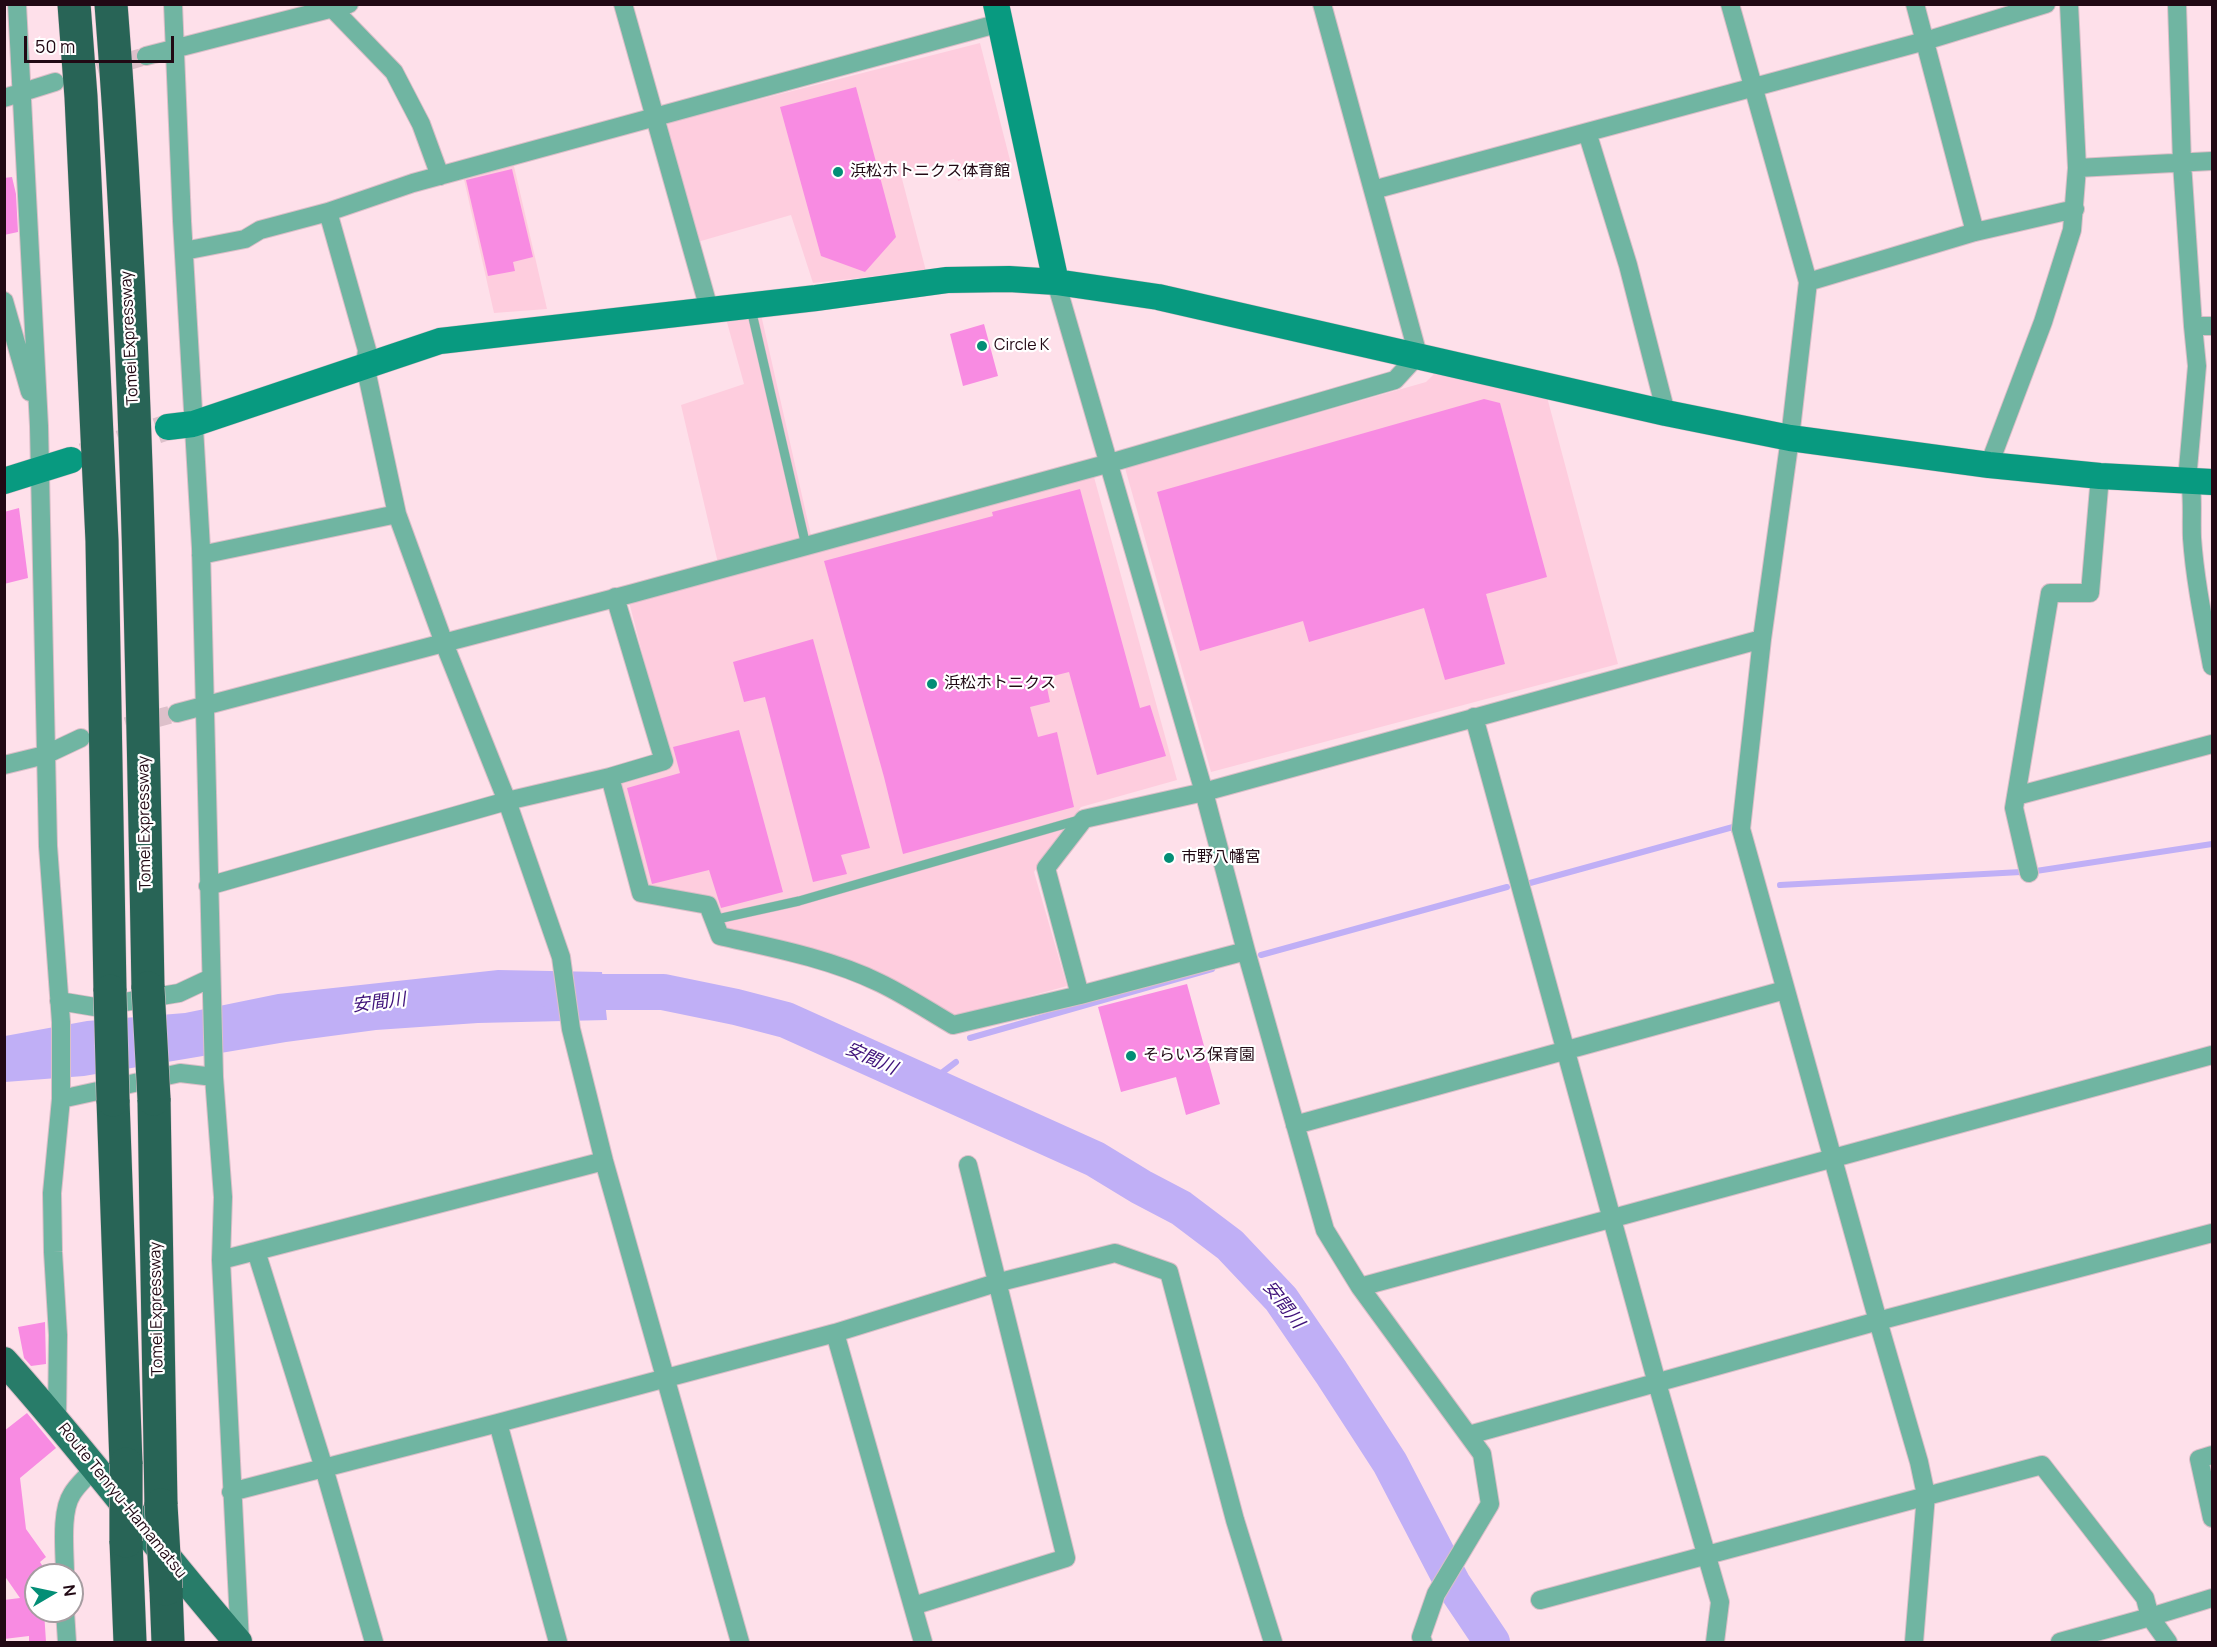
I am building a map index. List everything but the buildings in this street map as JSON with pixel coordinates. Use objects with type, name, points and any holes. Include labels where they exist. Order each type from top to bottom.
[{"type":"highway","points":[[74,4],[81,97],[102,541],[110,991],[130,1642]]},
{"type":"highway","name":"Tomei Expressway","points":[[111,4],[118,94],[140,540],[148,988],[154,1099],[161,1505],[168,1642]]},
{"type":"main road","name":"Route Tenryu-Hamamatsu","points":[[4,1361],[57,1420],[94,1468],[239,1642]]},
{"type":"street","points":[[17,4],[39,426],[48,846],[61,1022],[61,1093],[52,1193],[58,1335],[57,1420]]},
{"type":"street","points":[[173,4],[201,555],[214,1074],[223,1197],[221,1260],[239,1642]]},
{"type":"street","points":[[623,4],[709,309]]},
{"type":"street","points":[[1322,4],[1418,355]]},
{"type":"street","points":[[1730,4],[1808,282],[1791,438],[1762,639],[1742,829],[1785,990],[1919,1462],[1926,1495],[1914,1642]]},
{"type":"street","points":[[1915,4],[1975,232]]},
{"type":"street","points":[[1373,190],[1925,41],[2046,4]]},
{"type":"street","points":[[1989,465],[2043,322],[2072,230],[2077,168],[2069,4]]},
{"type":"street","points":[[2177,4],[2182,163],[2197,366],[2188,468],[2202,481]]},
{"type":"street","points":[[146,56],[338,6],[394,72],[421,124],[441,176]]},
{"type":"street","points":[[184,251],[244,238],[260,230],[328,212],[413,183],[655,116],[998,14],[1056,282],[1204,792],[1246,951],[1325,1230],[1360,1287],[1482,1455],[1490,1504],[1436,1594],[1421,1637],[1423,1642]]},
{"type":"street","points":[[4,98],[55,82]]},
{"type":"street","points":[[1587,132],[1628,265],[1666,412]]},
{"type":"street","points":[[2077,168],[2212,161]]},
{"type":"street","points":[[1808,282],[1975,232],[2075,210]]},
{"type":"street","points":[[328,212],[368,350],[365,365],[397,514],[444,643],[507,801],[562,962],[571,1029],[604,1161],[740,1642]]},
{"type":"street","points":[[168,427],[193,424],[440,341],[816,298],[947,280],[1009,279],[1056,282],[1158,297],[1791,438],[1989,465],[2100,476],[2202,481]]},
{"type":"street","points":[[4,301],[39,426]]},
{"type":"street","points":[[2193,326],[2212,326]]},
{"type":"street","points":[[177,713],[1110,463],[1395,380],[1418,355]]},
{"type":"street","points":[[4,481],[71,460]]},
{"type":"street","points":[[2029,873],[2014,808],[2049,593],[2090,593],[2100,476]]},
{"type":"street","points":[[2202,481],[2192,536],[2197,588],[2212,666]]},
{"type":"street","points":[[201,555],[397,514]]},
{"type":"street","points":[[208,886],[507,801],[610,777],[664,761],[615,597]]},
{"type":"street","points":[[1080,995],[1046,868],[1084,819],[1204,792],[1762,639]]},
{"type":"street","points":[[1474,717],[1720,1602],[1715,1642]]},
{"type":"street","points":[[4,765],[45,755],[81,738]]},
{"type":"street","points":[[2016,796],[2212,744]]},
{"type":"street","points":[[610,777],[641,893],[708,905],[720,936],[828,963],[880,983],[953,1025],[1080,995],[1246,951]]},
{"type":"street","points":[[59,1001],[95,1007],[211,986]]},
{"type":"street","points":[[1295,1125],[1785,990]]},
{"type":"street","points":[[1360,1287],[2212,1055]]},
{"type":"street","points":[[61,1093],[180,1073],[214,1074]]},
{"type":"street","points":[[221,1260],[604,1161]]},
{"type":"street","points":[[913,1606],[1066,1558],[968,1165]]},
{"type":"street","points":[[1469,1435],[1878,1321],[2212,1233]]},
{"type":"street","points":[[256,1251],[324,1468],[374,1642]]},
{"type":"street","points":[[231,1492],[835,1333],[996,1283],[1115,1254],[1169,1272],[1235,1520],[1274,1642]]},
{"type":"street","points":[[835,1333],[923,1642]]},
{"type":"street","points":[[498,1423],[558,1642]]},
{"type":"street","points":[[2212,1455],[2199,1459],[2212,1518]]},
{"type":"street","points":[[1540,1600],[2042,1465],[2145,1598],[2150,1617],[2168,1642]]},
{"type":"street","points":[[65,1563],[64,1533],[67,1506],[71,1494],[94,1468]]},
{"type":"street","points":[[2060,1642],[2212,1598]]},
{"type":"street","points":[[66,1623],[67,1642]]},
{"type":"lane","points":[[749,304],[806,546]]},
{"type":"lane","points":[[713,920],[799,901],[1084,819]]},
{"type":"shaded area","points":[[980,43],[1011,164],[958,181],[954,159],[901,175],[926,271],[813,283],[791,215],[694,243],[663,124]]},
{"type":"shaded area","points":[[513,162],[547,309],[494,313],[463,175]]},
{"type":"shaded area","points":[[760,310],[815,553],[1094,477],[1177,780],[1081,807],[1034,872],[1067,986],[957,1016],[885,976],[724,930],[712,896],[648,888],[619,782],[671,764],[629,602],[721,576],[681,405],[744,384],[725,315]]},
{"type":"shaded area","points":[[1434,374],[1547,397],[1618,664],[1211,772],[1125,468],[1426,382]]},
{"type":"water","points":[[498,970],[602,972],[607,1020],[478,1023],[376,1030],[286,1042],[84,1076],[5,1082],[5,1036],[87,1021],[185,1013],[278,994]]},
{"type":"waterway","points":[[1530,883],[1733,827],[1735,833]]},
{"type":"waterway","points":[[2036,871],[2212,844]]},
{"type":"waterway","points":[[1780,885],[2021,872]]},
{"type":"waterway","points":[[1261,955],[1507,887]]},
{"type":"waterway","points":[[970,1038],[1212,969]]},
{"type":"waterway","name":"安間川","points":[[555,992],[663,992],[786,1020],[1095,1159],[1181,1208],[1230,1245],[1281,1299],[1390,1463],[1453,1584],[1492,1642]]},
{"type":"waterway","points":[[927,1084],[956,1062]]},
{"type":"tunnel","points":[[72,78],[146,56]]},
{"type":"tunnel","points":[[83,456],[168,427]]},
{"type":"tunnel","points":[[100,733],[177,713]]},
{"type":"place","name":"浜松ホトニクス体育館","points":[[838,172]]},
{"type":"place","name":"Circle K","points":[[982,346]]},
{"type":"place","name":"浜松ホトニクス","points":[[932,684]]},
{"type":"place","name":"市野八幡宮","points":[[1169,858]]},
{"type":"place","name":"そらいろ保育園","points":[[1131,1056]]}]
